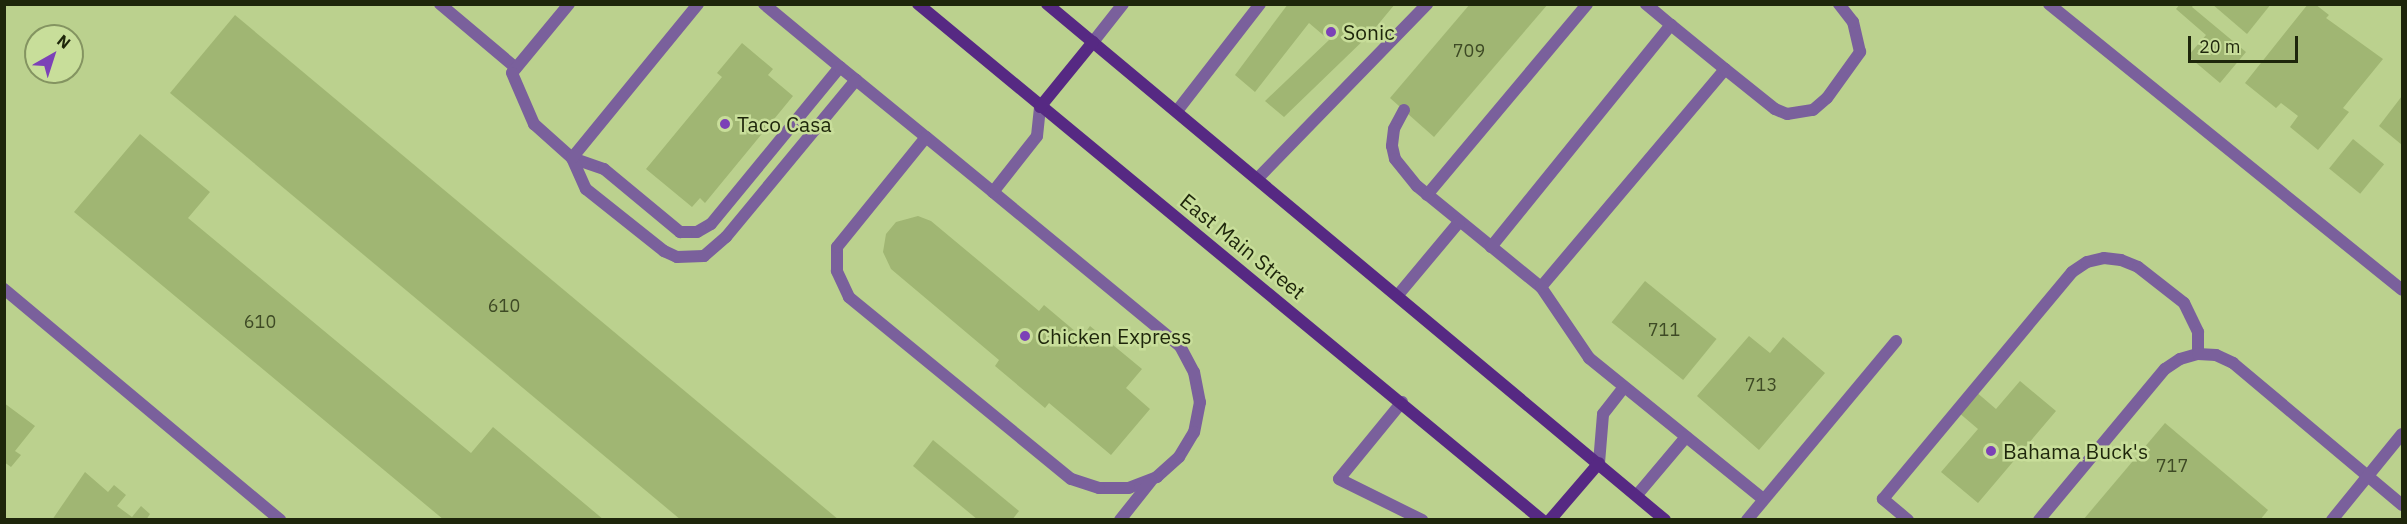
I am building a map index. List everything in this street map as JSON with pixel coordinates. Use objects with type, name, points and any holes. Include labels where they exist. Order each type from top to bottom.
[{"type":"main road","name":"East Main Street","points":[[918,4],[1542,519]]},
{"type":"main road","points":[[1047,4],[1665,519]]},
{"type":"main road","points":[[1040,107],[1093,42]]},
{"type":"main road","points":[[1550,519],[1599,463]]},
{"type":"lane","points":[[440,4],[516,68]]},
{"type":"lane","points":[[569,4],[512,73],[534,124],[572,158],[604,169],[680,232],[697,232],[711,224],[840,67]]},
{"type":"lane","points":[[572,158],[698,4]]},
{"type":"lane","points":[[765,4],[1180,346],[1194,372],[1200,402],[1194,432],[1179,457],[1153,478],[1120,519]]},
{"type":"lane","points":[[1093,42],[1123,4]]},
{"type":"lane","points":[[1177,111],[1260,4]]},
{"type":"lane","points":[[1258,178],[1427,4]]},
{"type":"lane","points":[[1426,195],[1587,4]]},
{"type":"lane","points":[[1646,4],[1775,109],[1787,114],[1813,110],[1827,98],[1860,52],[1853,22],[1839,4]]},
{"type":"lane","points":[[2049,4],[2403,290]]},
{"type":"lane","points":[[1491,247],[1671,25]]},
{"type":"lane","points":[[1541,287],[1725,69]]},
{"type":"lane","points":[[572,158],[586,189],[664,251],[684,258],[704,256],[717,248],[856,80]]},
{"type":"lane","points":[[993,192],[1037,136],[1040,107]]},
{"type":"lane","points":[[1404,110],[1394,129],[1395,159],[1426,195],[1541,287],[1588,358],[1763,499]]},
{"type":"lane","points":[[926,137],[837,248],[837,271],[849,297],[1071,479],[1099,488],[1129,488],[1153,478]]},
{"type":"lane","points":[[1398,295],[1459,222]]},
{"type":"lane","points":[[1908,519],[1883,499],[2072,272],[2087,262],[2104,258],[2129,263],[2184,303],[2198,332],[2198,354]]},
{"type":"lane","points":[[4,290],[280,519]]},
{"type":"lane","points":[[1747,519],[1896,341]]},
{"type":"lane","points":[[2039,519],[2164,369],[2180,358],[2198,354],[2216,355],[2233,363],[2403,506]]},
{"type":"lane","points":[[1599,463],[1603,414],[1624,387]]},
{"type":"lane","points":[[1401,402],[1339,479],[1422,519]]},
{"type":"lane","points":[[2332,519],[2403,434]]},
{"type":"lane","points":[[1637,495],[1686,437]]},
{"type":"building","points":[[1288,4],[1395,4],[1371,33],[1284,117],[1265,101],[1329,40],[1309,23],[1255,92],[1235,75]]},
{"type":"building","points":[[1470,4],[1548,4],[1434,137],[1390,98]]},
{"type":"building","points":[[2180,4],[2194,4],[2192,7],[2246,52],[2220,83],[2188,56],[2206,35],[2176,9]]},
{"type":"building","points":[[2212,4],[2271,4],[2247,34]]},
{"type":"building","points":[[2308,4],[2315,4],[2329,15],[2326,18],[2383,59],[2343,108],[2349,112],[2318,150],[2290,127],[2298,116],[2281,103],[2276,108],[2245,83]]},
{"type":"building","points":[[235,15],[839,520],[681,520],[170,93]]},
{"type":"building","name":"Taco Casa","points":[[742,43],[773,69],[768,75],[793,96],[705,203],[700,198],[692,207],[646,169],[722,77],[717,73]]},
{"type":"building","points":[[2402,96],[2402,145],[2379,126]]},
{"type":"building","points":[[140,134],[210,192],[188,218],[471,453],[493,427],[604,520],[444,520],[74,212]]},
{"type":"building","points":[[2353,139],[2384,164],[2360,194],[2329,169]]},
{"type":"building","name":"Chicken Express","points":[[918,216],[931,221],[1039,311],[1044,305],[1082,337],[1090,326],[1142,369],[1126,388],[1150,409],[1111,455],[1049,403],[1045,408],[995,366],[999,360],[891,269],[883,252],[886,234],[896,222]]},
{"type":"building","points":[[1645,281],[1716,339],[1683,380],[1612,322]]},
{"type":"building","points":[[1749,336],[1770,353],[1783,337],[1825,373],[1759,450],[1697,396]]},
{"type":"building","name":"Bahama Buck's","points":[[2020,381],[2056,411],[1978,503],[1941,472],[1978,429],[1958,412],[1975,391],[1996,409]]},
{"type":"building","points":[[4,403],[35,426],[15,451],[21,455],[11,467],[4,462]]},
{"type":"building","points":[[2165,423],[2268,510],[2260,520],[2083,520]]},
{"type":"building","points":[[933,440],[1019,511],[1012,520],[978,520],[913,466]]},
{"type":"building","points":[[85,472],[108,492],[114,485],[126,495],[117,506],[132,517],[141,506],[150,514],[146,520],[52,520]]},
{"type":"place","name":"Sonic","points":[[1331,32]]},
{"type":"place","name":"Taco Casa","points":[[725,124]]},
{"type":"place","name":"Chicken Express","points":[[1025,336]]},
{"type":"place","name":"Bahama Buck's","points":[[1991,451]]}]
